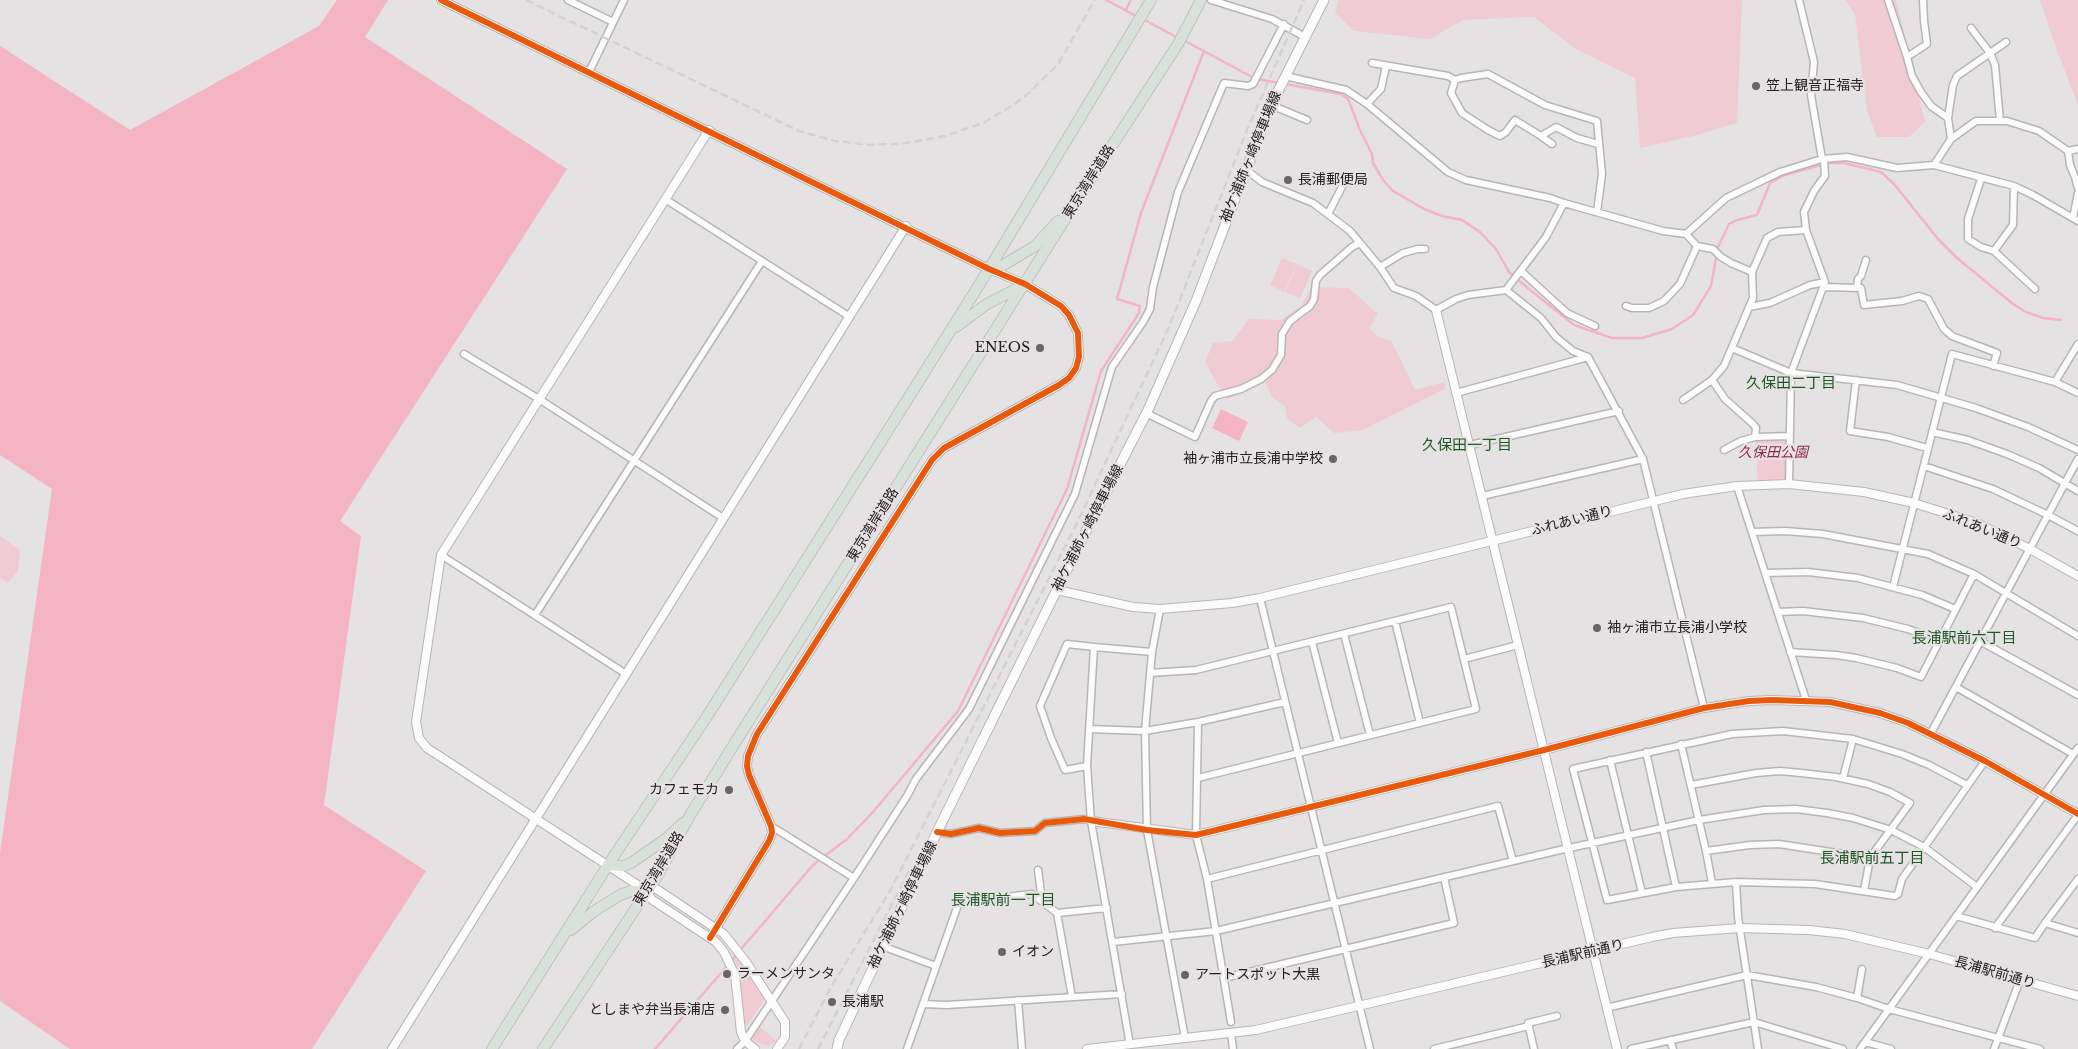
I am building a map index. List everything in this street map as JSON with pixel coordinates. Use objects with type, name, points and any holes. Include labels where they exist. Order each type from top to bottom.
[{"type":"highway","points":[[492,1049],[608,865],[706,718],[948,334],[1151,0]]},
{"type":"highway","name":"東京湾岸道路","points":[[543,1049],[647,890],[689,817],[1084,189],[1178,44],[1201,0]]},
{"type":"highway","points":[[989,268],[1000,267],[1035,246],[1054,227],[1071,201],[1084,189]]},
{"type":"highway","points":[[948,334],[979,309],[1025,284]]},
{"type":"highway","points":[[608,865],[623,866],[631,863],[667,838],[689,817]]},
{"type":"highway","points":[[565,935],[593,912],[620,895],[631,891],[647,890]]},
{"type":"main road","name":"袖ケ浦姉ヶ崎停車場線","points":[[837,1049],[839,1040],[882,946],[937,832],[1146,413],[1196,301],[1271,105],[1324,0]]},
{"type":"street","points":[[441,0],[1025,284],[1052,299],[1069,314],[1078,334],[1079,357],[1076,368],[1069,378],[944,448],[932,460],[752,744],[748,756],[749,775],[771,826],[772,834],[710,938]]},
{"type":"street","points":[[568,0],[613,22]]},
{"type":"street","points":[[589,72],[624,0]]},
{"type":"street","points":[[1211,0],[1255,12],[1284,24],[1304,37]]},
{"type":"street","points":[[1789,484],[1791,373],[1824,285],[1806,230],[1804,212],[1814,191],[1825,176],[1811,95],[1814,62],[1800,0]]},
{"type":"street","points":[[1888,0],[1912,76],[1931,106],[1948,118]]},
{"type":"street","points":[[1907,57],[1927,44],[1923,0]]},
{"type":"street","points":[[737,1049],[745,1041],[771,999],[854,878],[907,796],[916,778],[969,709],[1075,494],[1112,367],[1150,309],[1153,287],[1178,192],[1224,83],[1248,86],[1253,84],[1284,24]]},
{"type":"street","points":[[1971,28],[1990,53],[1995,65],[2000,121]]},
{"type":"street","points":[[1951,139],[1948,118],[1953,85],[1957,76],[2006,42]]},
{"type":"street","points":[[1372,63],[1448,76],[1455,80],[1488,74],[1545,105],[1597,120],[1602,174],[1597,212]]},
{"type":"street","points":[[1367,104],[1381,89],[1386,66]]},
{"type":"street","points":[[1284,76],[1346,90],[1367,104],[1448,172],[1488,186],[1550,198],[1663,231],[1686,234],[1697,246],[1713,249],[1731,263],[1752,272]]},
{"type":"street","points":[[1455,80],[1451,93],[1462,113],[1500,136],[1506,132],[1514,120],[1552,144]]},
{"type":"street","points":[[1271,105],[1306,120]]},
{"type":"street","points":[[1934,165],[1951,139],[1976,121],[2000,121],[2039,131],[2068,150],[2078,149]]},
{"type":"street","points":[[1541,136],[1556,127],[1577,138],[1598,144]]},
{"type":"street","points":[[709,130],[441,556],[416,722],[419,738],[427,748],[647,890],[650,899],[716,942],[724,952],[735,975],[741,1032],[745,1041],[755,1049]]},
{"type":"street","points":[[2068,150],[2070,165],[2078,188]]},
{"type":"street","points":[[1686,234],[1726,198],[1780,172],[1823,159],[1846,157],[1897,168],[1934,165],[1981,179],[2014,186],[2033,194],[2075,219],[2078,194]]},
{"type":"street","points":[[1245,169],[1262,182],[1313,203],[1328,214],[1350,231],[1380,267],[1394,288],[1416,296],[1436,310],[1470,445],[1491,541],[1569,848],[1592,951],[1617,1049]]},
{"type":"street","points":[[1981,179],[1968,219],[1968,239],[1981,247],[1994,251],[2035,289]]},
{"type":"street","points":[[1328,214],[1344,183]]},
{"type":"street","points":[[1994,251],[2014,225],[2014,186]]},
{"type":"street","points":[[665,199],[850,317]]},
{"type":"street","points":[[1436,310],[1468,295],[1506,290],[1546,237],[1564,203]]},
{"type":"street","points":[[392,1049],[906,226]]},
{"type":"street","points":[[1683,400],[1712,380],[1724,366],[1753,298],[1752,272],[1768,238],[1778,232],[1806,230]]},
{"type":"street","points":[[1146,413],[1195,437],[1211,401],[1216,396],[1241,389],[1261,379],[1278,362],[1281,355],[1282,334],[1290,322],[1310,306],[1314,299],[1316,281],[1320,275],[1352,247],[1360,243]]},
{"type":"street","points":[[1626,306],[1649,308],[1664,301],[1680,284],[1697,246]]},
{"type":"street","points":[[1380,267],[1403,253],[1425,249]]},
{"type":"street","points":[[1857,288],[1858,279],[1861,276],[1866,260]]},
{"type":"street","points":[[535,615],[762,261]]},
{"type":"street","points":[[1521,271],[1567,314],[1595,326]]},
{"type":"street","points":[[1749,307],[1770,303],[1810,285],[1861,288],[1864,305],[1902,301],[1919,296],[1928,299],[1944,329],[1948,332],[1997,353],[1993,366]]},
{"type":"street","points":[[1506,290],[1541,318],[1556,337],[1573,351],[1588,357],[1643,459],[1704,708]]},
{"type":"street","points":[[2055,382],[2078,344]]},
{"type":"street","points":[[1732,348],[1791,373],[1896,385],[1941,397],[2028,426],[2078,450]]},
{"type":"street","points":[[464,354],[539,399],[723,518]]},
{"type":"street","points":[[1893,587],[1952,354],[2055,382],[2078,393]]},
{"type":"street","points":[[1456,393],[1588,357]]},
{"type":"street","points":[[1712,380],[1725,399],[1753,424],[1756,428],[1755,437]]},
{"type":"street","points":[[1856,380],[1850,431],[1888,437],[1927,448]]},
{"type":"street","points":[[1470,445],[1618,411]]},
{"type":"street","points":[[1932,432],[1968,440],[2007,454],[2039,468],[2078,490]]},
{"type":"street","points":[[1724,450],[1755,437],[1789,436]]},
{"type":"street","points":[[1482,496],[1643,459]]},
{"type":"street","points":[[1931,733],[2078,459]]},
{"type":"street","points":[[1924,466],[1992,489],[2078,531]]},
{"type":"street","name":"ふれあい通り","points":[[1057,590],[1133,606],[1160,609],[1209,606],[1260,598],[1683,494],[1737,486],[1789,484],[1864,492],[1914,503],[1976,523],[2030,549],[2078,576]]},
{"type":"street","points":[[1737,486],[1806,700]]},
{"type":"street","points":[[1752,532],[1785,531],[1823,534],[1928,554],[1974,574],[2078,636]]},
{"type":"street","points":[[441,556],[626,674]]},
{"type":"street","points":[[1765,572],[1834,574],[1922,595],[1955,609]]},
{"type":"street","points":[[1790,652],[1856,658],[1897,668],[1921,677],[1974,574]]},
{"type":"street","points":[[1260,598],[1370,1049]]},
{"type":"street","points":[[1150,673],[1196,670],[1451,608],[1476,709],[1198,778]]},
{"type":"street","points":[[1160,609],[1152,652],[1145,731],[1147,830],[1168,936],[1185,1038]]},
{"type":"street","points":[[1778,612],[1803,612],[1863,618],[1908,629],[1940,641]]},
{"type":"street","points":[[1395,621],[1420,723]]},
{"type":"street","points":[[1344,634],[1370,735]]},
{"type":"street","points":[[1980,641],[2078,695]]},
{"type":"street","points":[[1312,642],[1338,742]]},
{"type":"street","points":[[1087,766],[1065,770],[1040,706],[1067,644],[1152,652]]},
{"type":"street","points":[[1464,659],[1518,645]]},
{"type":"street","points":[[1094,646],[1087,766],[1091,821],[1130,1044]]},
{"type":"street","points":[[1956,687],[2073,754]]},
{"type":"street","points":[[937,832],[951,834],[979,828],[1000,833],[1036,831],[1045,823],[1084,819],[1147,830],[1196,835],[1544,750],[1704,708],[1749,701],[1806,700],[1830,702],[1880,713],[1931,733],[1985,761],[2078,815],[1995,928]]},
{"type":"street","points":[[1089,729],[1145,731],[1198,722],[1286,702]]},
{"type":"street","points":[[1198,722],[1196,835],[1216,932],[1231,1022]]},
{"type":"street","points":[[1967,785],[1902,754],[1853,739],[1783,731],[1732,734],[1573,769],[1607,900],[1676,887],[1736,882],[1814,884],[1895,896],[1898,894],[1902,879],[1985,761]]},
{"type":"street","points":[[1844,778],[1853,739]]},
{"type":"street","points":[[1681,744],[1712,883]]},
{"type":"street","points":[[1860,1049],[2078,748]]},
{"type":"street","points":[[1646,752],[1676,887]]},
{"type":"street","points":[[1610,760],[1642,893]]},
{"type":"street","points":[[1691,785],[1756,772],[1780,771],[1844,778],[1890,792],[1910,803],[1870,858],[1864,891]]},
{"type":"street","points":[[1206,879],[1498,806],[1513,861]]},
{"type":"street","points":[[1113,942],[1216,932],[1569,848],[1699,820],[1764,810],[1796,809],[1853,818],[1891,830],[1924,847],[1977,887]]},
{"type":"street","points":[[771,826],[854,878]]},
{"type":"street","points":[[1706,851],[1750,845],[1778,844],[1870,858]]},
{"type":"street","points":[[1038,870],[1042,901]]},
{"type":"street","points":[[1224,978],[1454,923],[1444,877]]},
{"type":"street","points":[[1956,916],[2035,938],[2044,923],[2078,879]]},
{"type":"street","points":[[1736,882],[1740,928],[1758,1049]]},
{"type":"street","points":[[647,890],[656,888],[717,928],[733,944],[785,1022],[785,1037],[777,1049]]},
{"type":"street","points":[[907,1049],[959,902],[1032,894],[1057,913],[1072,997]]},
{"type":"street","points":[[1057,913],[1107,908]]},
{"type":"street","points":[[2044,923],[2078,933]]},
{"type":"street","name":"長浦駅前通り","points":[[1087,1049],[1231,1033],[1292,1023],[1673,933],[1740,928],[1809,930],[1845,934],[1929,954],[2078,996]]},
{"type":"street","points":[[882,946],[936,966]]},
{"type":"street","points":[[1857,998],[1862,969]]},
{"type":"street","points":[[1606,1008],[1747,975],[1816,987],[1889,1009],[2040,1049]]},
{"type":"street","points":[[1994,1049],[2020,980]]},
{"type":"street","points":[[923,1004],[1122,994]]},
{"type":"street","points":[[1018,1000],[1022,1049]]},
{"type":"street","points":[[1534,1049],[1528,1023],[1557,1016]]},
{"type":"street","points":[[1631,1049],[1754,1022],[1843,1049]]},
{"type":"street","points":[[1434,1049],[1529,1026]]},
{"type":"street","points":[[1231,1033],[1233,1049]]},
{"type":"street","points":[[1670,1040],[1673,1049]]},
{"type":"street","points":[[1865,1042],[1891,1049]]},
{"type":"green space","points":[[1339,0],[1742,0],[1737,123],[1693,136],[1640,148],[1635,78],[1577,50],[1534,17],[1463,20],[1430,39],[1354,31],[1335,13]]},
{"type":"green space","points":[[1845,0],[1896,0],[1925,122],[1909,137],[1877,137],[1867,111],[1855,14]]},
{"type":"green space","points":[[2040,0],[2078,0],[2078,105],[2055,45]]},
{"type":"green space","points":[[1282,258],[1297,264],[1284,292],[1270,285]]},
{"type":"green space","points":[[1297,265],[1312,271],[1300,298],[1285,292]]},
{"type":"green space","points":[[1311,287],[1349,288],[1378,314],[1369,328],[1377,336],[1392,342],[1415,390],[1444,382],[1445,389],[1363,430],[1334,433],[1316,417],[1300,428],[1287,418],[1285,406],[1272,397],[1265,382],[1226,400],[1205,362],[1213,343],[1232,341],[1249,319],[1281,320],[1301,306]]},
{"type":"green space","name":"久保田公園","points":[[1789,436],[1789,484],[1758,484],[1755,437]]},
{"type":"green space","points":[[0,536],[20,550],[18,571],[8,583],[0,578]]},
{"type":"green space","points":[[731,949],[765,999],[747,1026],[744,1021],[740,975]]},
{"type":"green space","points":[[759,1026],[776,1040],[775,1042],[768,1046],[754,1041],[752,1036]]},
{"type":"shaded area","points":[[337,0],[388,0],[365,37],[567,169],[340,521],[361,536],[324,805],[426,871],[312,1049],[70,1049],[0,1001],[0,853],[52,489],[0,455],[0,46],[130,130],[319,26]]},
{"type":"shaded area","points":[[1221,409],[1248,422],[1239,441],[1212,428]]},
{"type":"waterway","points":[[1106,0],[1138,17]]},
{"type":"waterway","points":[[1126,10],[1131,0]]},
{"type":"waterway","points":[[1143,19],[1178,38]]},
{"type":"waterway","points":[[1183,40],[1256,79],[1280,83]]},
{"type":"waterway","points":[[731,961],[813,865],[847,839],[873,812],[958,711],[1067,489],[1101,371],[1139,313],[1140,306],[1117,299],[1141,213],[1204,51]]},
{"type":"waterway","points":[[1285,84],[1341,94],[1348,99],[1372,154],[1373,163],[1383,180],[1393,191],[1424,209],[1442,216],[1462,220],[1480,232],[1496,249],[1509,272],[1530,290],[1574,325],[1612,338],[1642,338],[1672,329],[1693,315],[1711,286],[1718,247],[1729,224],[1757,215],[1770,183],[1785,175],[1829,163],[1844,163],[1881,172],[1894,184],[1938,239],[1957,258],[2013,304],[2026,312],[2043,318],[2061,320]]},
{"type":"waterway","points":[[655,1049],[728,965]]},
{"type":"railway","points":[[526,0],[799,131],[835,141],[871,145],[906,143],[945,136],[983,123],[1013,105],[1029,93],[1058,64],[1095,0]]},
{"type":"railway","points":[[799,1049],[831,987],[890,891],[1078,521],[1169,327],[1247,130],[1304,0]]},
{"type":"railway","points":[[818,1049],[911,867]]},
{"type":"cycle path","points":[[441,0],[989,269],[1025,284],[1061,306],[1069,315],[1078,333],[1079,357],[1076,368],[1069,378],[944,448],[932,460],[757,734],[748,756],[747,766],[771,826],[772,833],[710,938]]},
{"type":"cycle path","points":[[937,832],[951,834],[979,828],[1000,833],[1035,831],[1045,823],[1084,819],[1147,830],[1196,835],[1544,750],[1704,708],[1749,701],[1772,700],[1830,702],[1880,713],[1908,723],[1985,761],[2078,814]]},
{"type":"place","name":"笠上観音正福寺","points":[[1756,86]]},
{"type":"place","name":"長浦郵便局","points":[[1288,180]]},
{"type":"place","name":"ENEOS","points":[[1040,348]]},
{"type":"place","name":"袖ヶ浦市立長浦中学校","points":[[1333,459]]},
{"type":"place","name":"袖ヶ浦市立長浦小学校","points":[[1597,628]]},
{"type":"place","name":"カフェモカ","points":[[729,790]]},
{"type":"place","name":"イオン","points":[[1002,952]]},
{"type":"place","name":"ラーメンサンタ","points":[[727,974]]},
{"type":"place","name":"アートスポット大黒","points":[[1185,975]]},
{"type":"place","name":"長浦駅","points":[[832,1002]]},
{"type":"place","name":"としまや弁当長浦店","points":[[725,1010]]},
{"type":"district","name":"久保田二丁目","points":[[1791,384]]},
{"type":"district","name":"久保田一丁目","points":[[1467,446]]},
{"type":"district","name":"長浦駅前六丁目","points":[[1964,639]]},
{"type":"district","name":"長浦駅前五丁目","points":[[1872,859]]},
{"type":"district","name":"長浦駅前一丁目","points":[[1003,901]]}]
